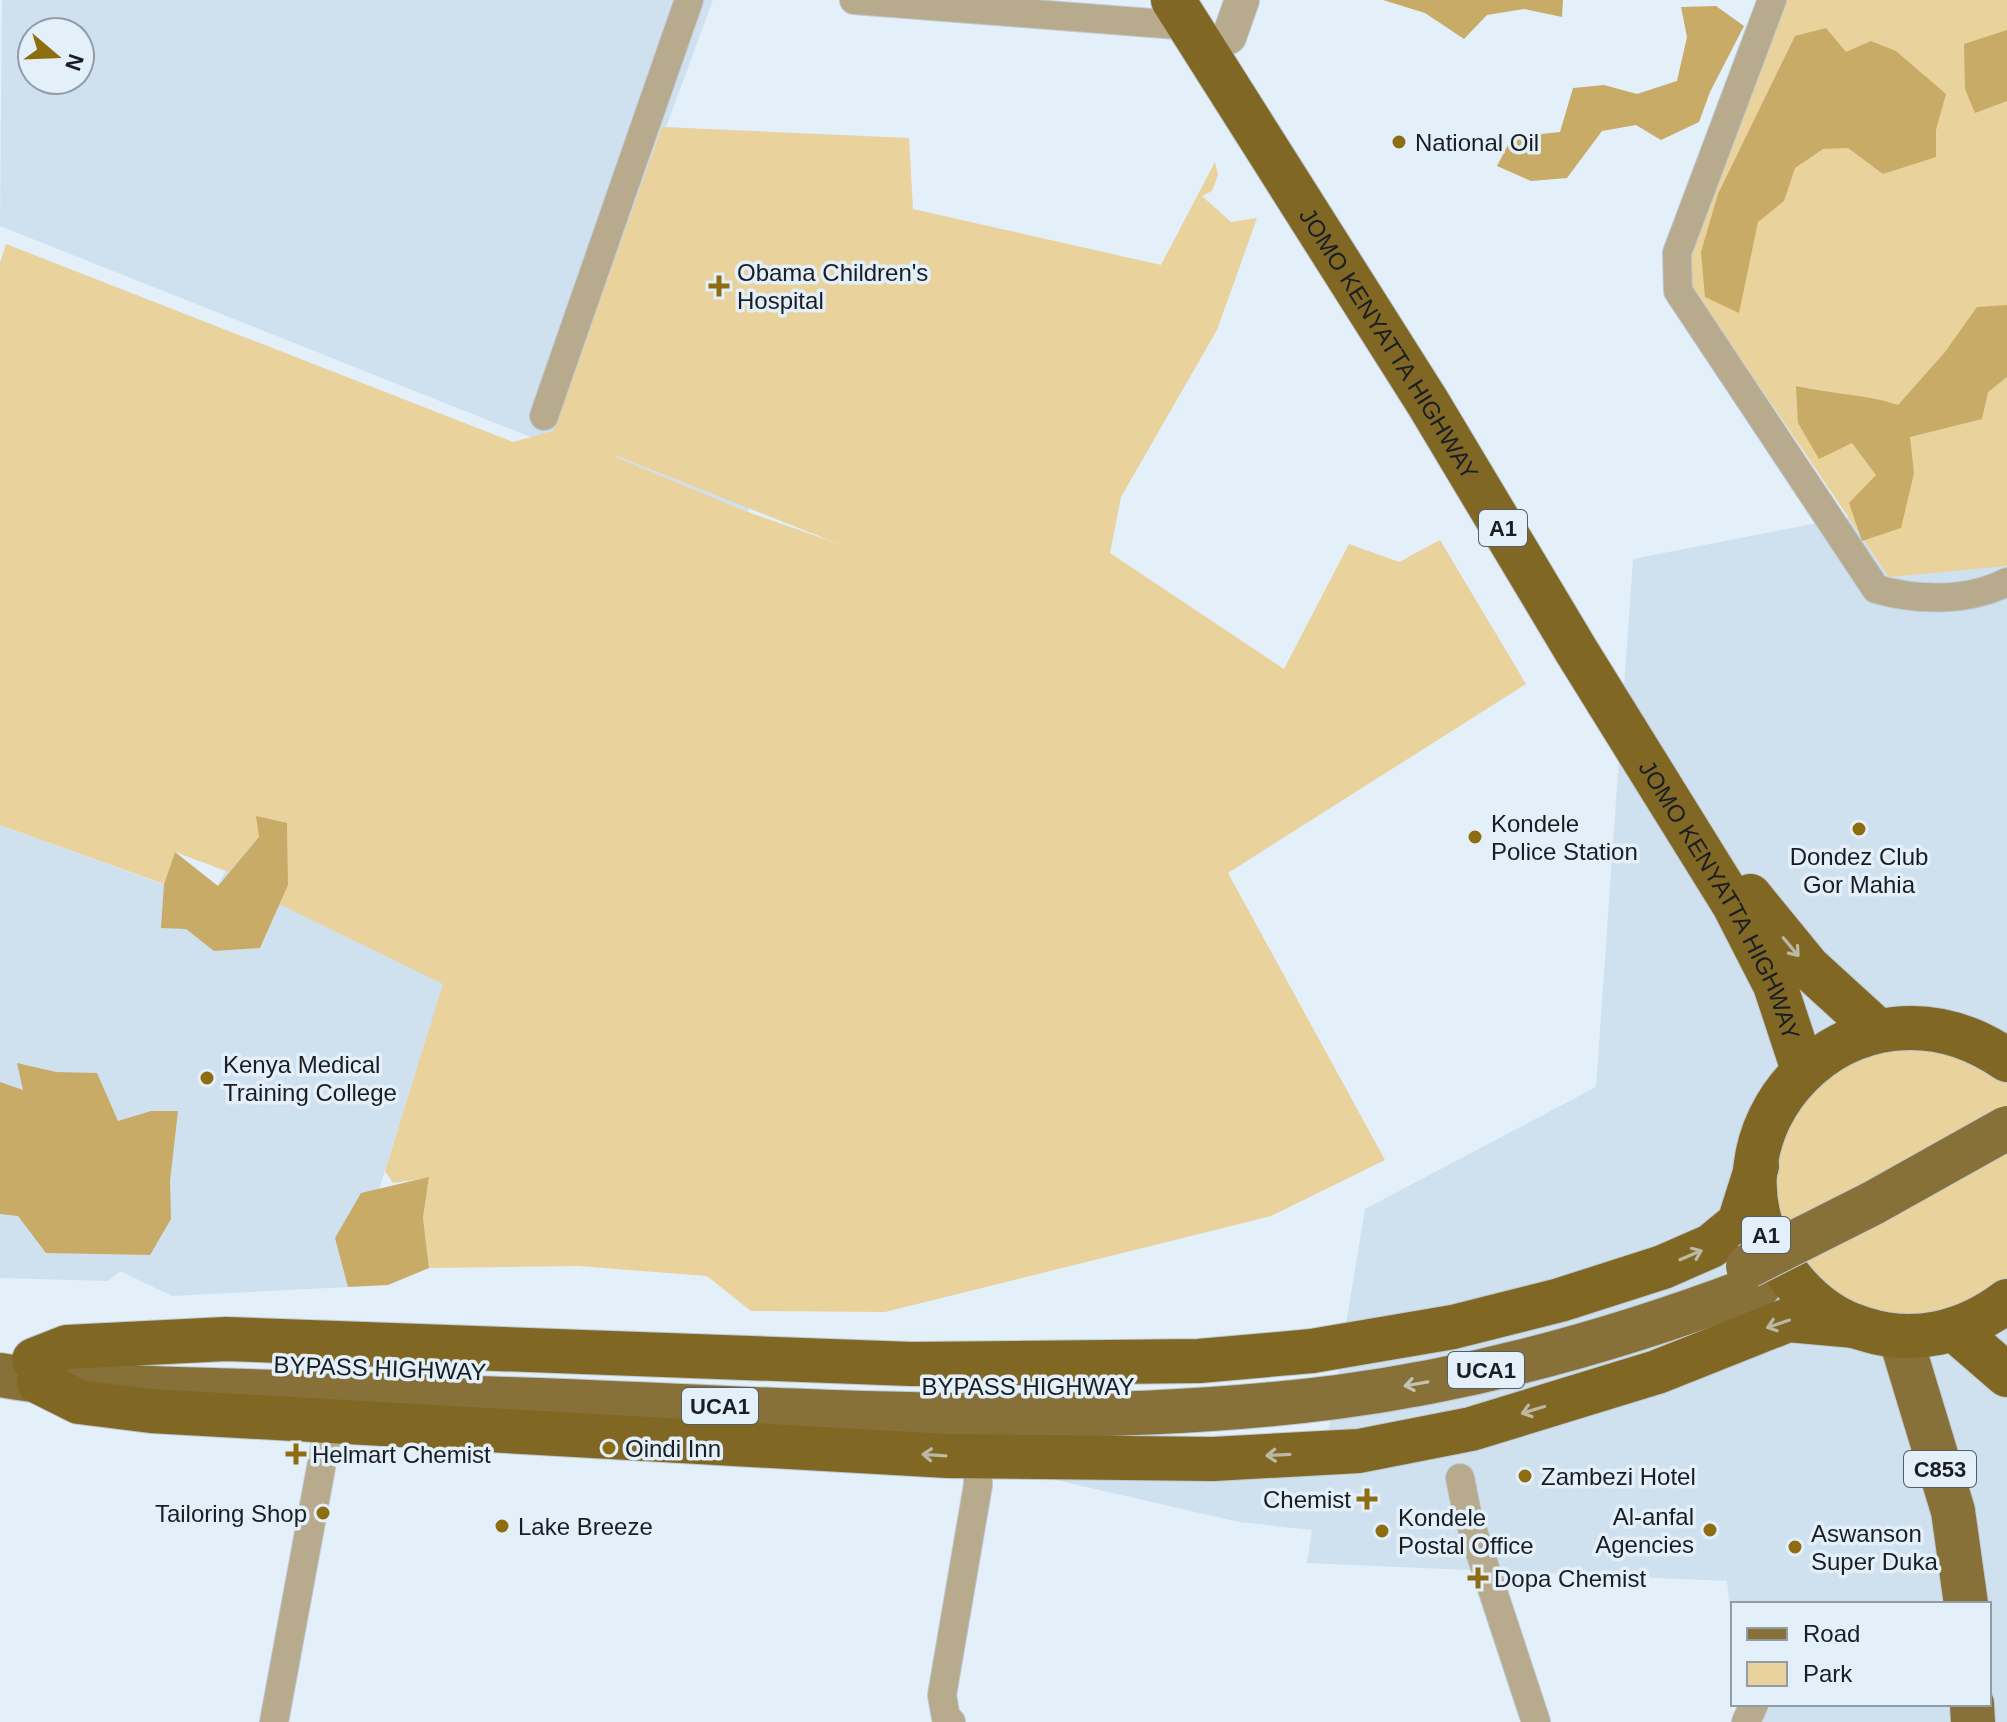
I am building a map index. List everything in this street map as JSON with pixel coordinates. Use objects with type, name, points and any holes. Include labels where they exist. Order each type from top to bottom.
[{"type":"highway","name":"JOMO KENYATTA HIGHWAY","points":[[1208,13],[1751,898],[1808,967],[1877,1030]]},
{"type":"highway","name":"JOMO KENYATTA HIGHWAY","points":[[1208,13],[1428,403],[1734,905],[1775,985],[1803,1070]]},
{"type":"highway","name":"A1","points":[[1997,1046],[1945,1030],[1911,1026],[1877,1030],[1850,1039],[1803,1070],[1781,1098],[1765,1130],[1757,1166],[1757,1200],[1764,1232],[1779,1263],[1799,1289],[1816,1304],[1855,1326],[1900,1336],[1955,1330],[1975,1322],[2007,1301]]},
{"type":"highway","points":[[18,1370],[67,1347],[226,1339],[911,1364],[1199,1361],[1312,1351],[1453,1327],[1560,1300],[1663,1267],[1711,1246],[1739,1223],[1757,1166]]},
{"type":"highway","points":[[18,1370],[79,1402],[151,1411],[978,1457],[1213,1459],[1359,1451],[1471,1429],[1657,1372],[1788,1320],[1855,1326]]},
{"type":"highway","points":[[1955,1330],[2007,1375]]},
{"type":"main road","name":"BYPASS HIGHWAY","points":[[18,1370],[237,1391],[975,1415],[1202,1397],[1471,1344],[1621,1307],[1727,1276],[1873,1203],[2007,1128]]},
{"type":"main road","name":"BYPASS HIGHWAY","points":[[18,1370],[238,1363],[1202,1397],[1339,1397],[1471,1374],[1624,1335],[1759,1286],[2007,1157]]},
{"type":"main road","name":"C853","points":[[1900,1336],[1953,1511],[1966,1602]]},
{"type":"street","points":[[544,416],[689,0]]},
{"type":"street","points":[[854,0],[1208,13]]},
{"type":"street","points":[[1772,0],[1677,253],[1678,291],[1876,589],[1903,597],[1942,597],[1984,594],[2007,582]]},
{"type":"street","points":[[274,1722],[330,1419]]},
{"type":"street","points":[[951,1722],[946,1718],[942,1695],[978,1485],[978,1457]]},
{"type":"street","points":[[1460,1478],[1467,1513],[1536,1722]]},
{"type":"shaded area","points":[[2,0],[713,0],[666,127],[887,141],[748,512],[553,431],[548,444],[0,226]]},
{"type":"shaded area","points":[[1383,0],[1563,0],[1562,17],[1524,9],[1487,15],[1464,39],[1425,13]]},
{"type":"shaded area","points":[[1716,6],[1744,26],[1710,92],[1699,122],[1661,140],[1636,125],[1602,131],[1567,178],[1531,181],[1497,166],[1512,137],[1560,132],[1573,88],[1604,85],[1637,94],[1677,81],[1687,37],[1681,7]]},
{"type":"shaded area","points":[[1826,28],[1846,52],[1871,41],[1896,51],[1946,94],[1936,130],[1936,157],[1883,174],[1848,148],[1823,149],[1795,168],[1784,201],[1758,222],[1739,313],[1705,297],[1701,252],[1718,194],[1795,36]]},
{"type":"shaded area","points":[[2007,30],[2007,101],[1975,113],[1965,89],[1964,44]]},
{"type":"shaded area","points":[[2007,305],[2007,377],[1988,392],[1982,419],[1910,437],[1914,473],[1901,528],[1862,541],[1849,503],[1876,475],[1852,443],[1819,459],[1798,423],[1796,386],[1898,405],[1945,352],[1977,307]]},
{"type":"shaded area","points":[[1983,480],[2007,500],[2007,1722],[1741,1722],[1739,1706],[1991,1706],[1991,1602],[1731,1602],[1731,1620],[1727,1581],[1307,1563],[1312,1530],[1239,1522],[973,1461],[1326,1445],[1365,1209],[1596,1087],[1633,559],[1848,517]]},
{"type":"shaded area","name":"Kenya Medical Training College","points":[[314,709],[444,984],[348,1287],[172,1296],[120,1271],[108,1281],[0,1278],[0,825],[209,901]]},
{"type":"shaded area","points":[[256,816],[287,823],[288,885],[260,948],[214,951],[186,929],[161,928],[164,884],[175,852],[218,886],[259,837]]},
{"type":"shaded area","points":[[17,1063],[56,1072],[97,1073],[118,1121],[151,1111],[178,1111],[170,1181],[171,1219],[150,1255],[46,1253],[18,1216],[0,1214],[0,1082],[23,1090]]},
{"type":"shaded area","points":[[429,1177],[423,1218],[429,1268],[388,1285],[348,1287],[335,1238],[361,1193]]},
{"type":"green space","points":[[1779,0],[2007,0],[2007,566],[1889,577],[1688,281],[1689,247]]},
{"type":"green space","points":[[662,127],[909,138],[913,209],[1161,265],[1215,162],[1218,175],[1212,191],[1202,196],[1231,222],[1257,218],[1217,330],[1121,497],[1110,553],[1284,669],[1349,544],[1399,562],[1440,540],[1526,684],[1228,873],[1385,1160],[1271,1216],[885,1312],[751,1311],[707,1276],[578,1266],[429,1268],[423,1218],[429,1178],[393,1183],[385,1171],[443,984],[279,904],[288,885],[287,823],[259,837],[229,872],[175,852],[164,884],[0,825],[0,263],[6,244],[513,442],[553,431]],"holes":[[[617,456],[839,544],[748,512]]]},
{"type":"green space","points":[[1893,1035],[2007,1074],[2007,1289],[1917,1329],[1818,1293],[1772,1229],[1770,1138],[1791,1093]]},
{"type":"place","name":"National Oil","points":[[1399,142]]},
{"type":"place","name":"Obama Children's Hospital","points":[[719,286]]},
{"type":"place","name":"Dondez Club Gor Mahia","points":[[1859,829]]},
{"type":"place","name":"Kondele Police Station","points":[[1475,837]]},
{"type":"place","name":"Kenya Medical Training College","points":[[207,1078]]},
{"type":"place","name":"Oindi Inn","points":[[609,1448]]},
{"type":"place","name":"Helmart Chemist","points":[[296,1454]]},
{"type":"place","name":"Zambezi Hotel","points":[[1525,1476]]},
{"type":"place","name":"Chemist","points":[[1367,1499]]},
{"type":"place","name":"Tailoring Shop","points":[[323,1513]]},
{"type":"place","name":"Lake Breeze","points":[[502,1526]]},
{"type":"place","name":"Al-anfal Agencies","points":[[1710,1530]]},
{"type":"place","name":"Kondele Postal Office","points":[[1382,1531]]},
{"type":"place","name":"Aswanson Super Duka","points":[[1795,1547]]},
{"type":"place","name":"Dopa Chemist","points":[[1478,1578]]}]
